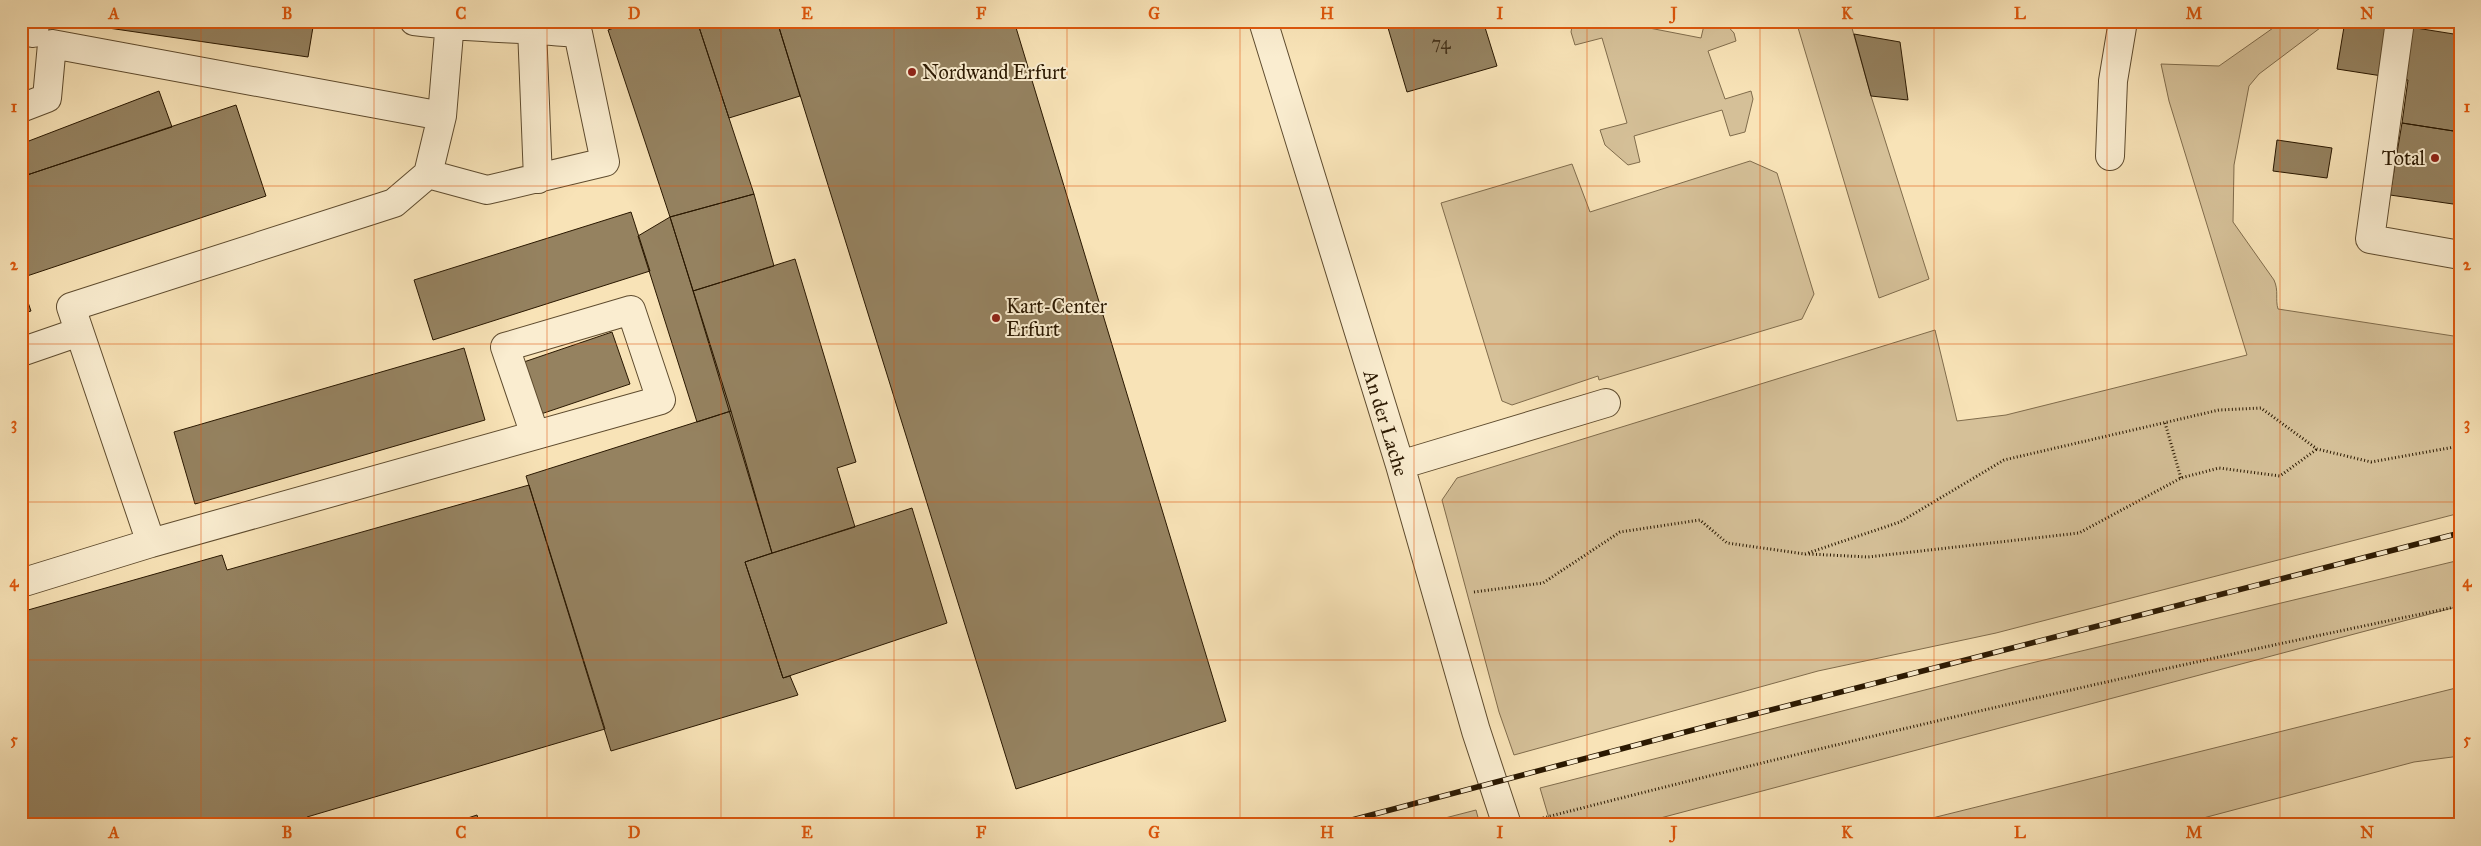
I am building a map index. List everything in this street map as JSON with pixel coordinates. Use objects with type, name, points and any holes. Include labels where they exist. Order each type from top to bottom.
[{"type":"street","points":[[414,21],[532,28],[578,33],[605,162],[487,190],[428,174]]},
{"type":"street","name":"An der Lache","points":[[1263,21],[1400,465],[1476,731],[1506,825]]},
{"type":"street","points":[[2110,156],[2113,80],[2123,21]]},
{"type":"street","points":[[2400,21],[2370,239],[2460,255]]},
{"type":"street","points":[[151,543],[71,307],[394,203],[428,174],[442,116],[450,24]]},
{"type":"street","points":[[532,28],[538,179]]},
{"type":"street","points":[[21,108],[47,98],[36,32],[442,116]]},
{"type":"street","points":[[21,583],[151,543],[661,400],[631,310],[505,347],[535,435]]},
{"type":"street","points":[[21,352],[80,332]]},
{"type":"street","points":[[1400,465],[1606,403]]},
{"type":"path","points":[[1805,554],[1900,522],[2004,460],[2219,410],[2261,408],[2318,449],[2371,462],[2460,446]]},
{"type":"path","points":[[2165,422],[2181,478]]},
{"type":"path","points":[[1472,592],[1543,583],[1620,532],[1700,520],[1727,542],[1805,554],[1868,557],[2079,533],[2181,478],[2219,468],[2280,476],[2318,449]]},
{"type":"path","points":[[1541,819],[1760,762],[2168,669],[2460,606]]},
{"type":"shaded area","points":[[1573,21],[1613,21],[1701,38],[1705,21],[1723,21],[1734,33],[1736,41],[1708,51],[1725,99],[1751,91],[1753,99],[1745,132],[1730,136],[1722,110],[1634,136],[1640,162],[1628,165],[1605,145],[1600,130],[1627,123],[1602,38],[1575,45],[1571,32]]},
{"type":"shaded area","points":[[1796,21],[1850,21],[1871,96],[1929,279],[1879,298]]},
{"type":"shaded area","points":[[2283,21],[2323,21],[2320,28],[2259,74],[2249,86],[2234,165],[2233,222],[2274,280],[2278,309],[2460,337],[2460,513],[1996,633],[1818,671],[1514,755],[1499,712],[1442,500],[1457,478],[1935,330],[1957,421],[2006,415],[2247,355],[2169,101],[2161,64],[2219,66]]},
{"type":"shaded area","points":[[1750,161],[1777,173],[1814,294],[1802,319],[1599,380],[1598,376],[1512,405],[1502,401],[1441,203],[1572,164],[1590,212]]},
{"type":"shaded area","points":[[2460,560],[2460,606],[1634,825],[1551,825],[1540,788],[2015,667]]},
{"type":"shaded area","points":[[2460,687],[2460,756],[2414,762],[2177,825],[1904,825]]},
{"type":"shaded area","points":[[1476,810],[1480,825],[1418,825]]},
{"type":"building","points":[[60,21],[314,21],[308,57]]},
{"type":"building","points":[[634,21],[697,21],[754,194],[670,217],[608,30]]},
{"type":"building","points":[[697,21],[777,21],[800,96],[729,118]]},
{"type":"building","points":[[777,21],[1014,21],[1226,721],[1016,789]]},
{"type":"building","points":[[1386,21],[1483,21],[1497,66],[1407,92]]},
{"type":"building","points":[[2345,21],[2372,21],[2460,35],[2460,132],[2402,123],[2408,80],[2337,69]]},
{"type":"building","points":[[1854,34],[1900,42],[1908,100],[1871,96]]},
{"type":"building","points":[[159,91],[172,127],[21,177],[21,144]]},
{"type":"building","points":[[236,105],[266,196],[21,278],[21,177]]},
{"type":"building","points":[[2402,123],[2460,132],[2460,205],[2390,195]]},
{"type":"building","points":[[2277,140],[2332,148],[2327,178],[2273,171]]},
{"type":"building","points":[[754,194],[774,266],[693,291],[670,217]]},
{"type":"building","points":[[631,212],[650,271],[433,340],[414,280]]},
{"type":"building","points":[[670,217],[731,411],[697,422],[638,236]]},
{"type":"building","points":[[795,259],[856,462],[837,468],[855,527],[772,553],[693,291]]},
{"type":"building","points":[[21,282],[31,311],[21,314]]},
{"type":"building","points":[[612,332],[630,384],[535,416],[518,364]]},
{"type":"building","points":[[464,348],[485,420],[195,504],[174,432]]},
{"type":"building","points":[[731,411],[772,553],[745,562],[783,678],[790,676],[798,695],[611,751],[526,476]]},
{"type":"building","points":[[529,485],[605,729],[307,817],[310,825],[23,825],[21,612],[222,555],[227,570]]},
{"type":"building","points":[[912,508],[947,623],[783,678],[745,562]]},
{"type":"building","points":[[477,815],[480,825],[446,825]]},
{"type":"railway","points":[[1333,825],[1712,725],[2460,533]]},
{"type":"place","name":"Nordwand Erfurt","points":[[912,72]]},
{"type":"place","name":"Total","points":[[2435,158]]},
{"type":"place","name":"Kart-Center Erfurt","points":[[996,318]]}]
